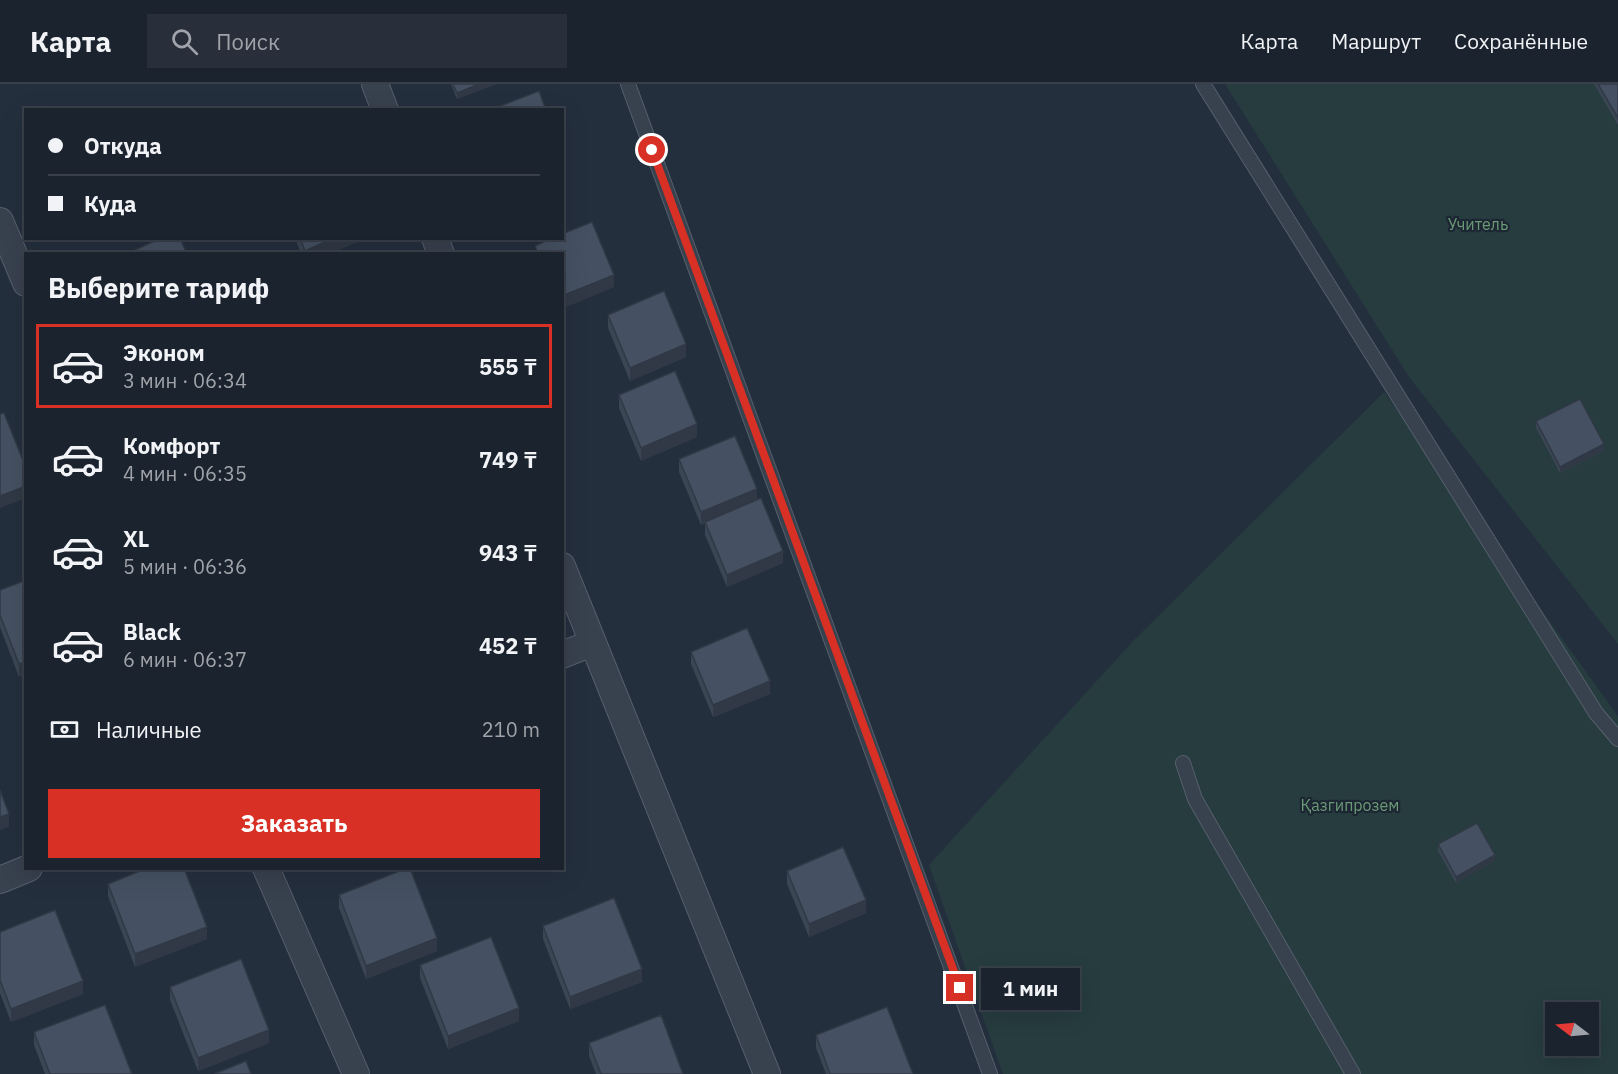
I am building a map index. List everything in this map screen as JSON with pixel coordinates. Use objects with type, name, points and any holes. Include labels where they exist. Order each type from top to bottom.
[{"type":"street","points":[[375,84],[384,108]]},
{"type":"street","points":[[0,221],[24,278]]},
{"type":"street","points":[[564,571],[767,1074]]},
{"type":"street","points":[[564,654],[592,643]]},
{"type":"street","points":[[0,880],[24,870]]},
{"type":"street","points":[[267,870],[356,1074]]},
{"type":"lane","points":[[628,84],[990,1074]]},
{"type":"lane","points":[[1203,84],[1596,713],[1618,739]]},
{"type":"lane","points":[[1183,763],[1195,799],[1353,1074]]},
{"type":"green space","name":"Учитель","points":[[1225,84],[1618,84],[1618,644],[1409,377]]},
{"type":"green space","name":"Қазгипрозем","points":[[1384,392],[1618,716],[1618,1074],[1003,1074],[929,865],[1133,641]]},
{"type":"building","points":[[453,84],[479,84],[457,93]]},
{"type":"building","points":[[1598,84],[1618,84],[1618,118]]},
{"type":"building","points":[[539,91],[545,108],[495,108]]},
{"type":"building","points":[[592,222],[614,275],[564,295],[564,252],[537,252],[535,246],[548,240],[564,240],[564,233]]},
{"type":"building","points":[[157,240],[181,240],[186,252],[130,252]]},
{"type":"building","points":[[301,240],[330,240],[305,251]]},
{"type":"building","points":[[664,291],[686,344],[630,368],[608,315]]},
{"type":"building","points":[[675,371],[697,424],[641,448],[619,395]]},
{"type":"building","points":[[1580,399],[1604,444],[1560,467],[1536,421]]},
{"type":"building","points":[[4,413],[24,463],[24,487],[0,496],[0,414]]},
{"type":"building","points":[[735,436],[757,489],[701,512],[679,459]]},
{"type":"building","points":[[761,498],[783,551],[727,575],[705,522]]},
{"type":"building","points":[[24,581],[24,663],[19,664],[0,615],[0,590]]},
{"type":"building","points":[[747,628],[770,681],[713,705],[691,652]]},
{"type":"building","points":[[0,790],[9,814],[0,817]]},
{"type":"building","points":[[1477,823],[1495,855],[1456,877],[1438,844]]},
{"type":"building","points":[[843,847],[866,900],[809,924],[787,871]]},
{"type":"building","points":[[142,870],[185,870],[207,927],[135,954],[108,884]]},
{"type":"building","points":[[402,870],[411,870],[437,938],[366,966],[339,895]]},
{"type":"building","points":[[614,898],[642,969],[570,997],[543,926]]},
{"type":"building","points":[[55,910],[83,981],[11,1009],[0,980],[0,932]]},
{"type":"building","points":[[491,937],[519,1008],[448,1036],[420,965]]},
{"type":"building","points":[[241,959],[269,1030],[198,1058],[170,987]]},
{"type":"building","points":[[105,1005],[132,1074],[50,1074],[34,1032]]},
{"type":"building","points":[[887,1007],[913,1074],[830,1074],[816,1035]]},
{"type":"building","points":[[661,1015],[683,1074],[601,1074],[589,1043]]},
{"type":"building","points":[[246,1061],[251,1074],[214,1074]]},
{"type":"route","points":[[652,150],[960,988]]}]
